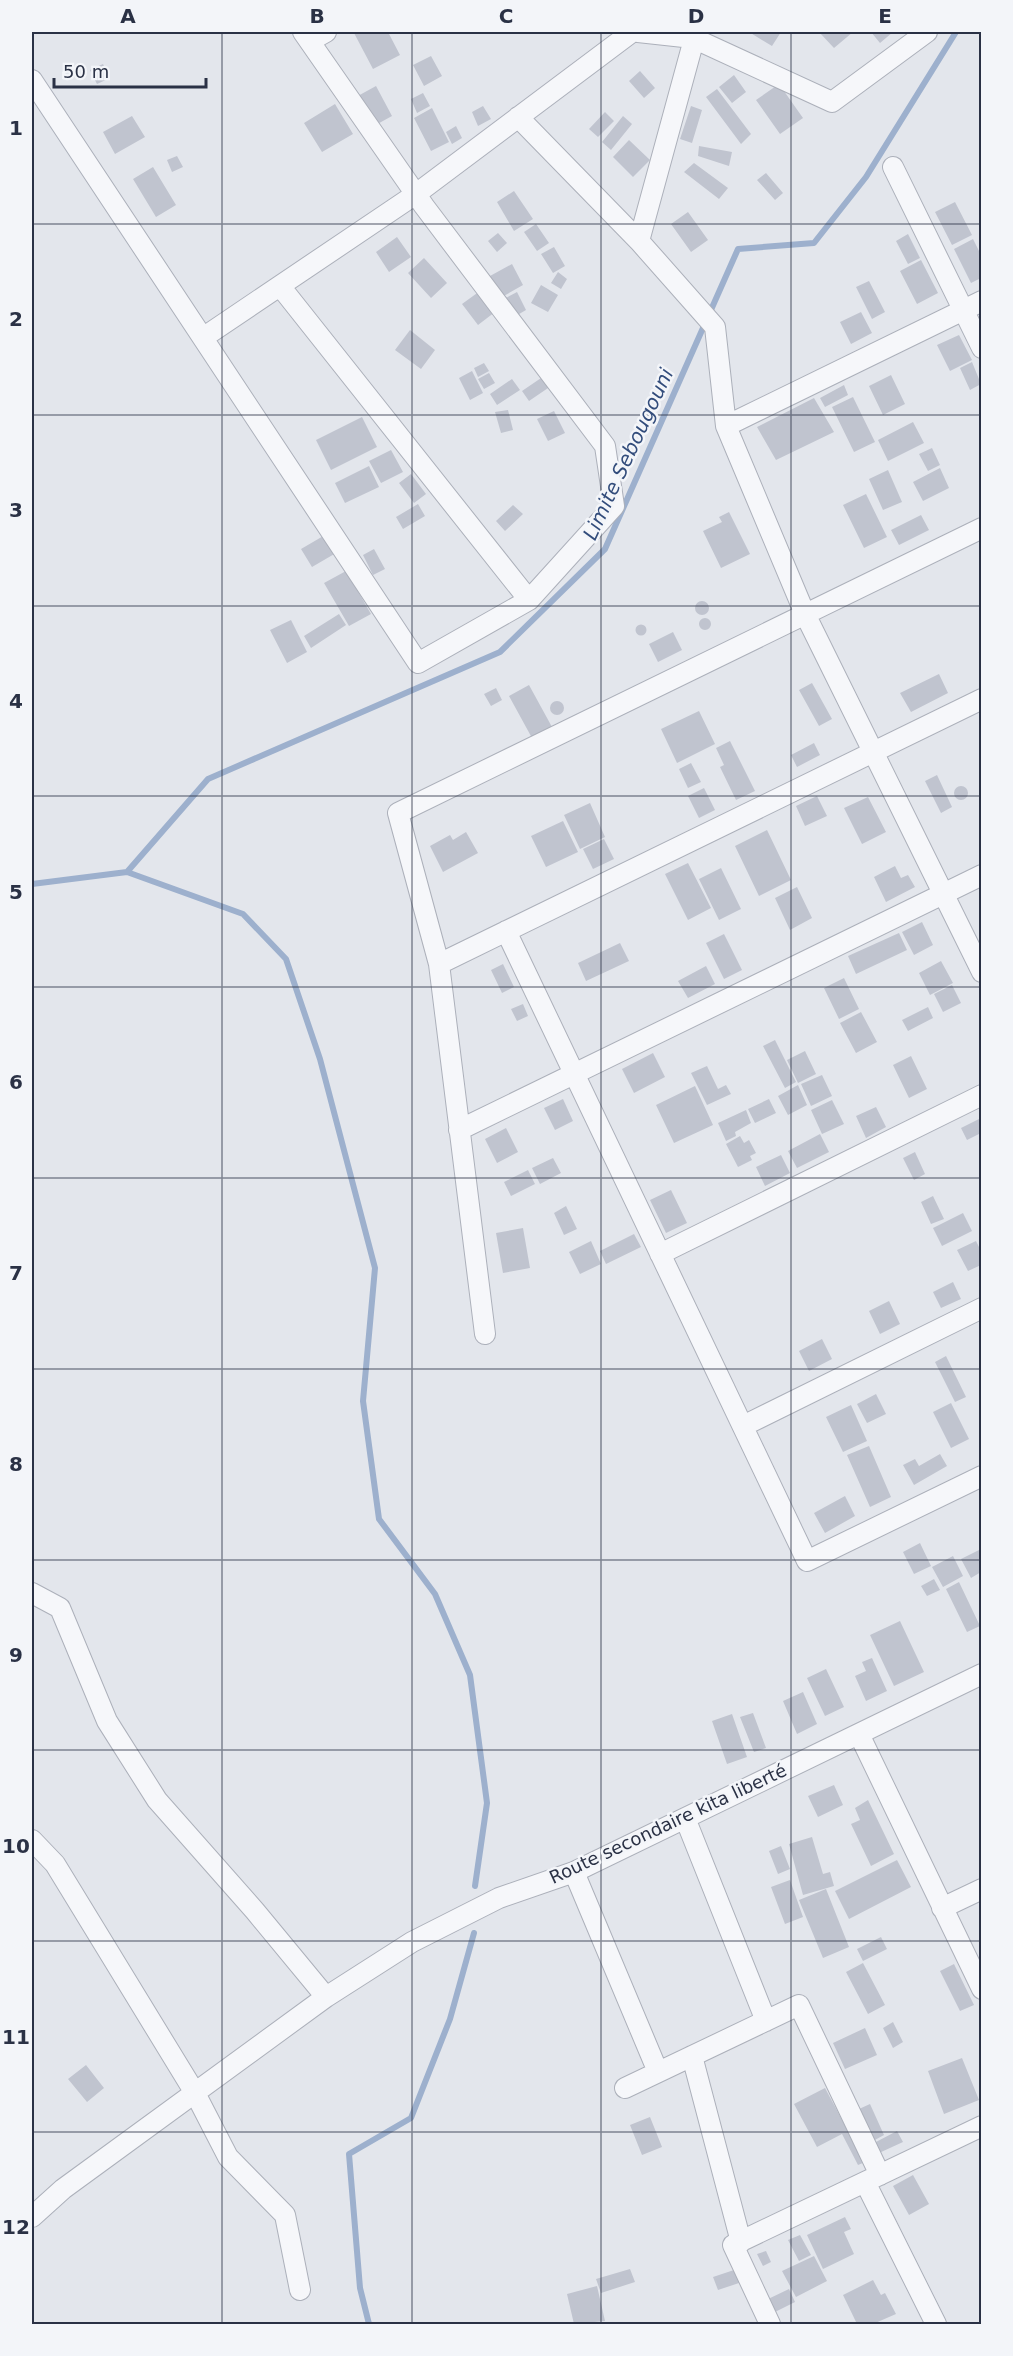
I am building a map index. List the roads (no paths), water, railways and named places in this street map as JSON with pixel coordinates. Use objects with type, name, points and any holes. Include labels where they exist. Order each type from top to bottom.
[{"type":"street","points":[[204,337],[416,194],[632,32]]},
{"type":"street","points":[[638,32],[694,35],[832,102],[927,32]]},
{"type":"street","points":[[32,80],[418,663],[529,600],[614,506],[604,446],[416,194],[313,35]]},
{"type":"street","points":[[639,241],[694,35]]},
{"type":"street","points":[[518,117],[639,241],[715,327],[726,426],[805,614],[981,972]]},
{"type":"street","points":[[893,166],[981,348]]},
{"type":"street","points":[[280,286],[529,600]]},
{"type":"street","points":[[726,426],[981,301]]},
{"type":"street","points":[[484,1334],[439,964],[398,813],[981,528]]},
{"type":"street","points":[[439,964],[981,699]]},
{"type":"street","points":[[459,1130],[981,875]]},
{"type":"street","points":[[506,931],[807,1561],[981,1476]]},
{"type":"street","points":[[660,1254],[981,1095]]},
{"type":"street","points":[[743,1426],[981,1308]]},
{"type":"street","points":[[32,1593],[60,1608],[107,1721],[157,1800],[255,1911],[326,1998]]},
{"type":"street","name":"Route secondaire kita liberté","points":[[32,2217],[63,2189],[326,1998],[412,1942],[499,1898],[574,1872],[981,1674]]},
{"type":"street","points":[[859,1734],[981,1989]]},
{"type":"street","points":[[685,1818],[766,2021]]},
{"type":"street","points":[[32,1840],[55,1864],[195,2093],[228,2157],[285,2215],[300,2290]]},
{"type":"street","points":[[574,1872],[658,2072]]},
{"type":"street","points":[[942,1908],[981,1889]]},
{"type":"street","points":[[625,2088],[799,2005],[936,2325]]},
{"type":"street","points":[[693,2056],[741,2242]]},
{"type":"street","points":[[770,2325],[733,2246],[981,2126]]},
{"type":"waterway","name":"Limite Sebougouni","points":[[32,884],[127,872],[208,779],[500,652],[605,549],[738,249],[814,243],[866,177],[956,32]]},
{"type":"waterway","points":[[127,872],[243,914],[286,959],[320,1059],[375,1268],[363,1401],[379,1519],[435,1594],[470,1675],[487,1803],[475,1886]]},
{"type":"waterway","points":[[369,2324],[360,2288],[349,2154],[411,2118],[450,2019],[474,1933]]}]
